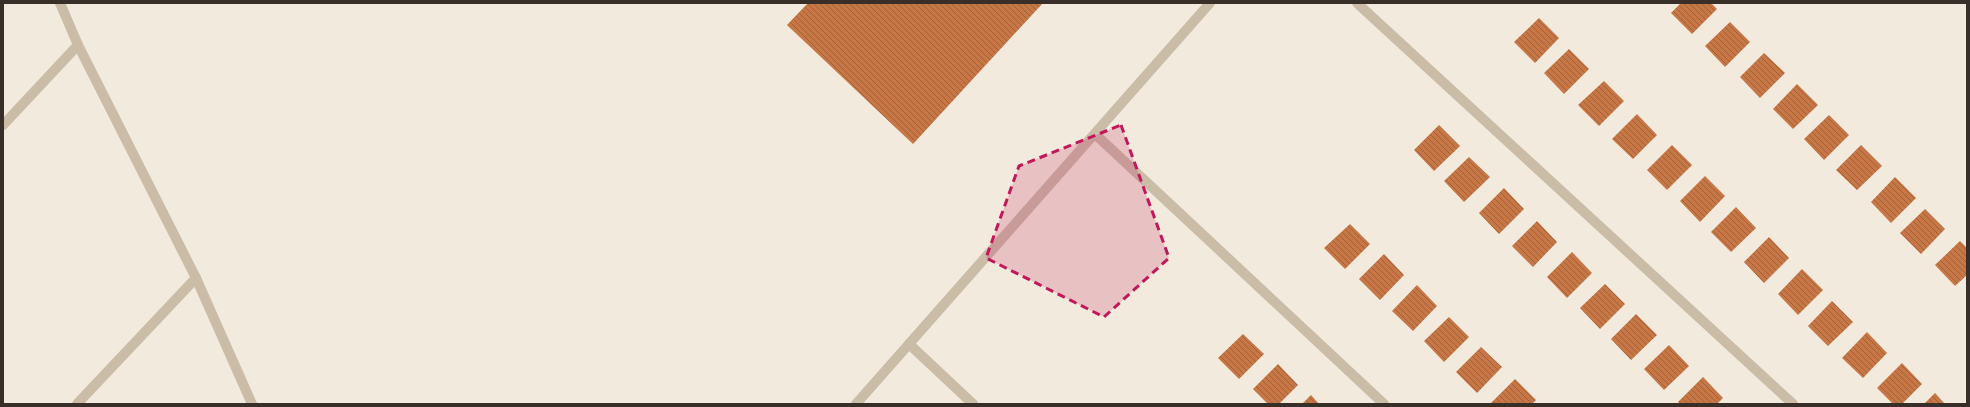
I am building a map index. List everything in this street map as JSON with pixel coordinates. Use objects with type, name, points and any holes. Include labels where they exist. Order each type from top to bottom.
[{"type":"street","points":[[60,3],[78,45],[196,278],[252,404]]},
{"type":"street","points":[[856,404],[1210,3]]},
{"type":"street","points":[[1357,3],[1792,404]]},
{"type":"street","points":[[3,125],[78,45]]},
{"type":"street","points":[[1095,134],[1384,404]]},
{"type":"street","points":[[78,404],[196,278]]},
{"type":"street","points":[[909,344],[973,404]]},
{"type":"highlighted area","points":[[1121,125],[1169,258],[1104,317],[986,258],[1019,166]]},
{"type":"building","points":[[808,3],[1043,3],[913,144],[787,25]]},
{"type":"building","points":[[1681,3],[1711,3],[1717,9],[1692,34],[1671,13]]},
{"type":"building","points":[[1539,18],[1559,38],[1535,63],[1514,42]]},
{"type":"building","points":[[1730,22],[1750,42],[1725,67],[1705,46]]},
{"type":"building","points":[[1569,49],[1589,69],[1564,94],[1544,73]]},
{"type":"building","points":[[1764,53],[1785,73],[1760,98],[1740,77]]},
{"type":"building","points":[[1604,81],[1624,101],[1599,126],[1578,105]]},
{"type":"building","points":[[1797,84],[1818,105],[1793,129],[1773,109]]},
{"type":"building","points":[[1637,114],[1657,135],[1633,159],[1612,139]]},
{"type":"building","points":[[1829,115],[1849,135],[1824,160],[1804,139]]},
{"type":"building","points":[[1439,125],[1460,146],[1434,171],[1414,150]]},
{"type":"building","points":[[1672,145],[1692,165],[1667,190],[1647,170]]},
{"type":"building","points":[[1861,145],[1882,166],[1857,190],[1836,170]]},
{"type":"building","points":[[1469,157],[1490,177],[1464,202],[1444,181]]},
{"type":"building","points":[[1705,176],[1725,196],[1700,222],[1680,201]]},
{"type":"building","points":[[1895,177],[1916,198],[1891,223],[1871,202]]},
{"type":"building","points":[[1504,188],[1524,209],[1499,234],[1479,213]]},
{"type":"building","points":[[1736,207],[1756,228],[1731,252],[1711,232]]},
{"type":"building","points":[[1925,209],[1945,229],[1921,254],[1900,233]]},
{"type":"building","points":[[1537,221],[1557,242],[1533,267],[1512,246]]},
{"type":"building","points":[[1350,224],[1370,244],[1345,269],[1324,248]]},
{"type":"building","points":[[1769,237],[1789,258],[1764,283],[1744,262]]},
{"type":"building","points":[[1960,241],[1967,248],[1967,275],[1955,286],[1935,265]]},
{"type":"building","points":[[1572,252],[1592,273],[1567,298],[1547,277]]},
{"type":"building","points":[[1384,254],[1404,275],[1380,300],[1359,279]]},
{"type":"building","points":[[1802,269],[1823,290],[1798,315],[1778,294]]},
{"type":"building","points":[[1605,284],[1625,304],[1600,329],[1580,308]]},
{"type":"building","points":[[1417,285],[1437,306],[1413,331],[1392,311]]},
{"type":"building","points":[[1832,301],[1853,322],[1828,346],[1808,326]]},
{"type":"building","points":[[1636,314],[1657,335],[1631,360],[1611,339]]},
{"type":"building","points":[[1449,317],[1469,337],[1444,362],[1424,341]]},
{"type":"building","points":[[1867,332],[1887,353],[1863,378],[1842,358]]},
{"type":"building","points":[[1243,334],[1264,354],[1239,379],[1218,358]]},
{"type":"building","points":[[1669,345],[1689,366],[1664,390],[1644,369]]},
{"type":"building","points":[[1481,347],[1502,367],[1477,393],[1456,372]]},
{"type":"building","points":[[1902,363],[1922,384],[1902,404],[1893,404],[1877,388]]},
{"type":"building","points":[[1278,364],[1298,385],[1279,404],[1268,404],[1253,389]]},
{"type":"building","points":[[1703,377],[1723,398],[1717,404],[1680,404],[1678,402]]},
{"type":"building","points":[[1515,379],[1536,400],[1532,404],[1490,404]]},
{"type":"building","points":[[1935,393],[1945,404],[1924,404]]},
{"type":"building","points":[[1311,395],[1319,404],[1302,404]]}]
